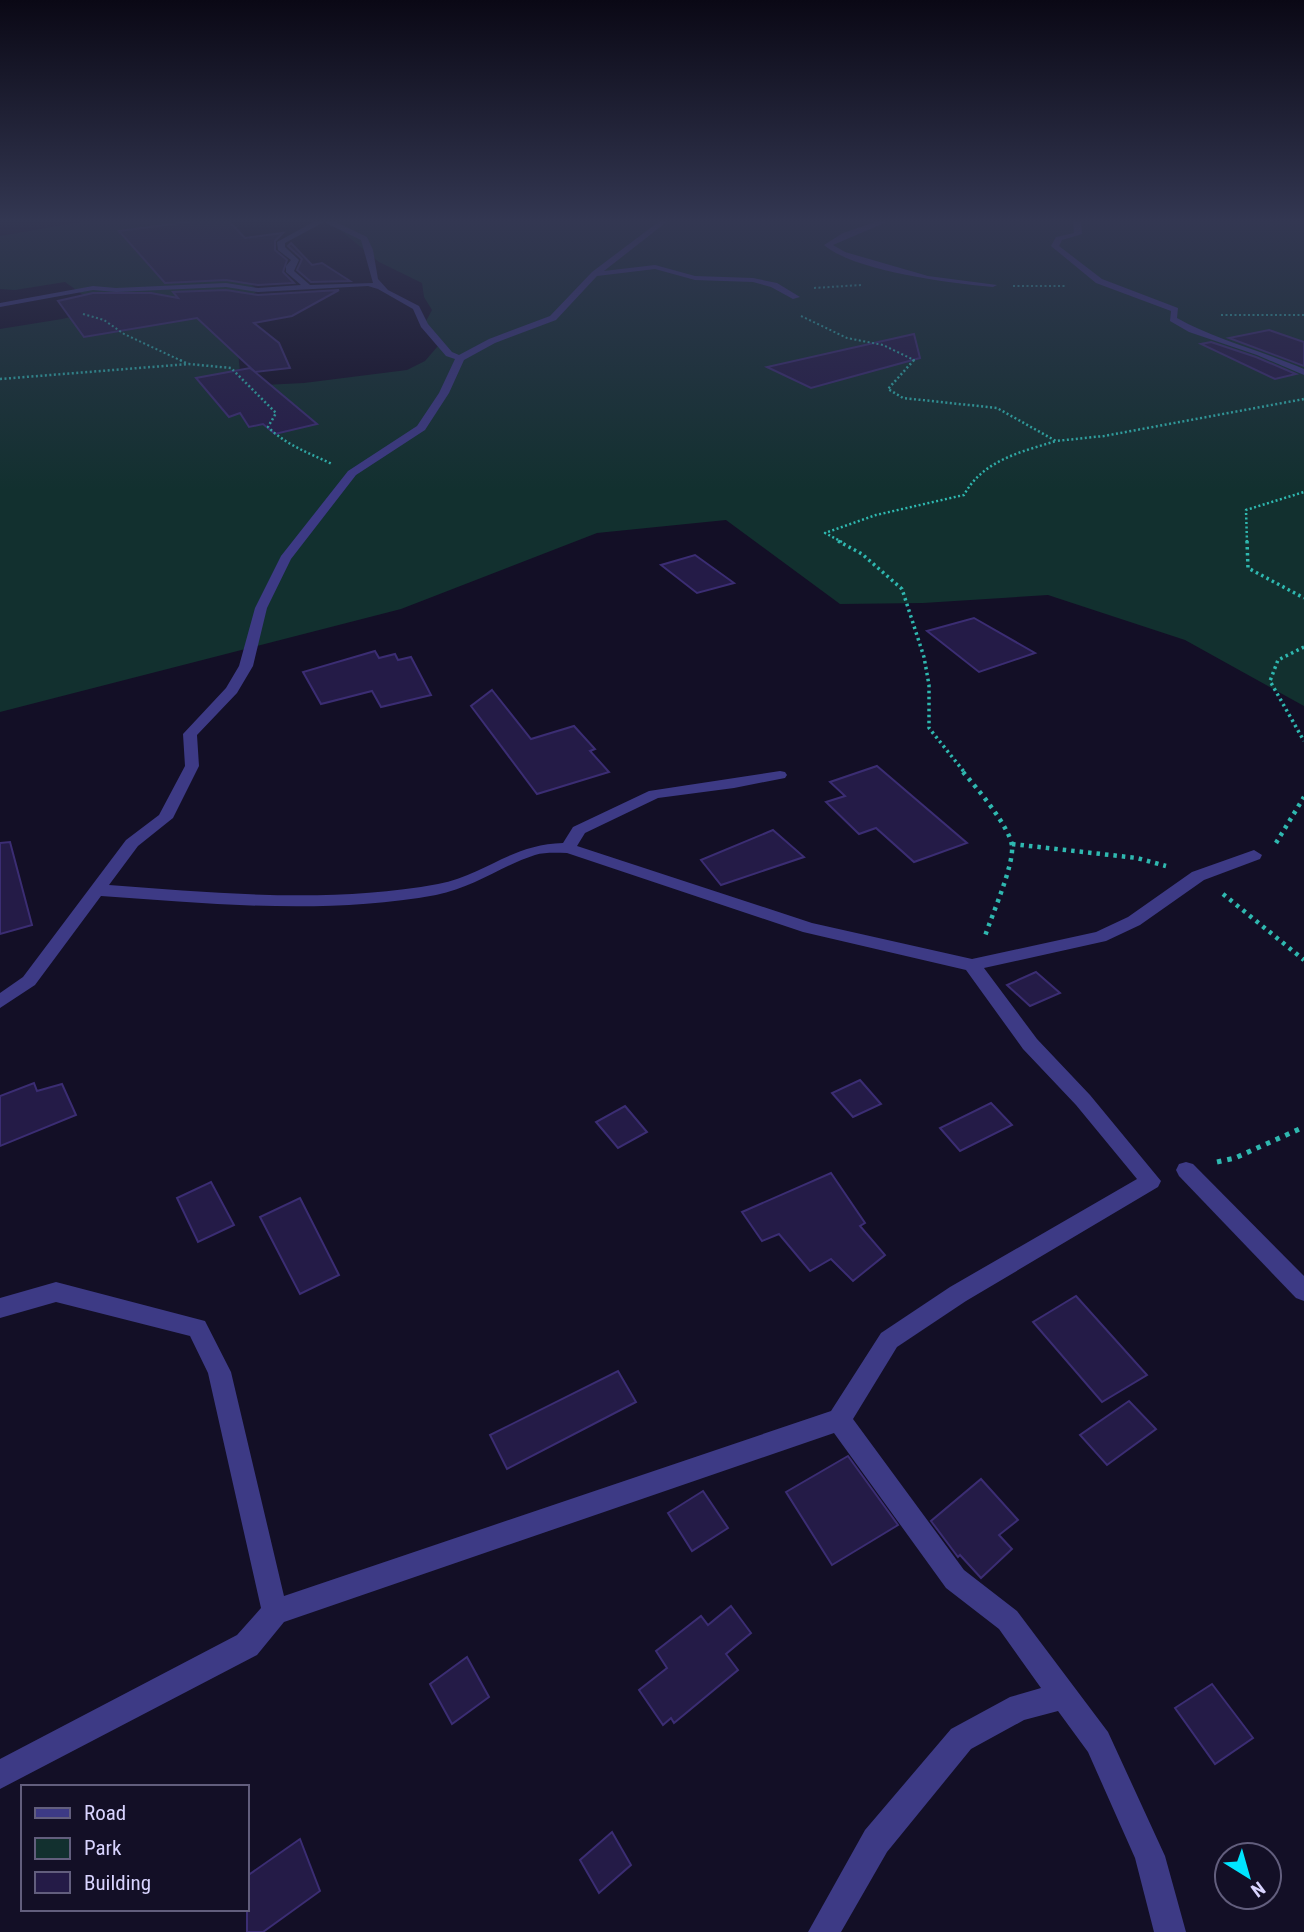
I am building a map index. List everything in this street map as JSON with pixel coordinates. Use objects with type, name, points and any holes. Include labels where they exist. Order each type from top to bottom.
[{"type":"street","points":[[417,310],[424,325],[449,354],[460,358]]},
{"type":"street","points":[[0,1002],[29,981],[132,843],[165,818],[192,766],[190,734],[232,690],[246,666],[261,608],[285,558],[337,489],[352,473],[421,428],[444,393],[460,358],[492,341],[552,318],[560,310]]},
{"type":"street","points":[[1175,310],[1173,319],[1192,330],[1260,353],[1304,372]]},
{"type":"street","points":[[467,343],[492,341]]},
{"type":"street","points":[[442,345],[455,344]]},
{"type":"street","points":[[568,848],[579,830],[654,794],[780,775]]},
{"type":"street","points":[[98,890],[255,902],[352,901],[440,889],[472,879],[533,850],[568,848],[809,928],[972,965],[1100,937],[1134,921],[1198,876],[1254,855]]},
{"type":"street","points":[[0,1775],[247,1645],[275,1612],[839,1420],[889,1340],[958,1294],[1151,1181],[1083,1100],[1030,1044],[972,965]]},
{"type":"street","points":[[1186,1170],[1304,1290]]},
{"type":"street","points":[[0,1308],[57,1292],[197,1328],[219,1372],[275,1612]]},
{"type":"street","points":[[839,1420],[955,1578],[1008,1620],[1098,1742],[1150,1856],[1170,1932]]},
{"type":"street","points":[[824,1932],[876,1840],[961,1739],[1020,1707],[1064,1696]]},
{"type":"path","points":[[69,310],[104,320],[124,334],[188,364]]},
{"type":"path","points":[[793,310],[846,338],[904,353],[914,360],[888,389],[903,398],[997,408],[1056,441]]},
{"type":"path","points":[[1176,310],[1211,316],[1304,315]]},
{"type":"path","points":[[0,379],[188,364],[230,368],[238,380],[263,397],[276,413],[268,427],[278,438],[291,447],[352,473]]},
{"type":"path","points":[[972,965],[997,905],[1010,861],[1012,844],[992,808],[929,728],[928,676],[915,623],[902,589],[862,554],[825,533],[854,520],[896,507],[964,495],[968,484],[988,466],[1056,441],[1104,436],[1304,399]]},
{"type":"path","points":[[1304,492],[1246,510],[1248,568],[1304,598]]},
{"type":"path","points":[[1304,647],[1278,660],[1270,681],[1304,741]]},
{"type":"path","points":[[1254,855],[1280,841],[1291,813],[1304,797]]},
{"type":"path","points":[[1012,844],[1137,858],[1198,876],[1304,960]]},
{"type":"path","points":[[1186,1170],[1235,1158],[1304,1127]]},
{"type":"green space","points":[[98,310],[234,310],[240,372],[246,386],[304,383],[407,370],[425,361],[438,346],[424,325],[432,310],[1304,310],[1304,706],[1185,640],[1048,595],[923,603],[840,604],[726,520],[597,533],[401,609],[0,712],[0,329]]},
{"type":"building","points":[[65,310],[303,310],[292,316],[254,323],[279,343],[290,368],[255,372],[197,318],[84,337]]},
{"type":"building","points":[[1269,330],[1304,342],[1304,366],[1229,338]]},
{"type":"building","points":[[914,334],[920,358],[811,388],[767,367]]},
{"type":"building","points":[[1211,342],[1296,374],[1275,379],[1201,344]]},
{"type":"building","points":[[250,368],[317,424],[275,434],[263,424],[249,427],[240,413],[229,417],[196,378]]},
{"type":"building","points":[[695,555],[734,583],[697,593],[661,565]]},
{"type":"building","points":[[974,618],[1035,653],[979,672],[927,631]]},
{"type":"building","points":[[375,651],[379,658],[395,654],[398,660],[411,657],[431,695],[381,707],[372,691],[321,704],[303,672]]},
{"type":"building","points":[[492,690],[531,739],[574,726],[595,749],[590,751],[609,772],[537,794],[471,706]]},
{"type":"building","points":[[877,766],[967,843],[914,862],[876,828],[859,834],[826,802],[845,796],[830,782]]},
{"type":"building","points":[[773,830],[804,857],[721,885],[701,860]]},
{"type":"building","points":[[10,842],[32,925],[0,934],[0,843]]},
{"type":"building","points":[[1036,972],[1060,993],[1030,1006],[1007,985]]},
{"type":"building","points":[[860,1080],[881,1104],[853,1117],[832,1093]]},
{"type":"building","points":[[34,1083],[37,1091],[62,1084],[76,1115],[0,1146],[0,1096]]},
{"type":"building","points":[[991,1103],[1012,1125],[960,1151],[940,1128]]},
{"type":"building","points":[[625,1106],[647,1132],[618,1148],[596,1122]]},
{"type":"building","points":[[831,1173],[865,1223],[860,1226],[885,1255],[853,1281],[831,1259],[810,1271],[779,1234],[762,1241],[742,1212]]},
{"type":"building","points":[[211,1182],[234,1225],[198,1242],[177,1198]]},
{"type":"building","points":[[300,1198],[339,1275],[300,1294],[260,1217]]},
{"type":"building","points":[[1076,1296],[1147,1375],[1102,1402],[1033,1322]]},
{"type":"building","points":[[618,1371],[636,1402],[507,1469],[490,1435]]},
{"type":"building","points":[[1129,1401],[1156,1429],[1107,1465],[1080,1435]]},
{"type":"building","points":[[848,1456],[898,1525],[832,1565],[786,1492]]},
{"type":"building","points":[[981,1479],[1018,1520],[999,1535],[1012,1549],[981,1578],[960,1555],[958,1557],[931,1521]]},
{"type":"building","points":[[703,1491],[728,1528],[692,1551],[668,1513]]},
{"type":"building","points":[[731,1606],[751,1633],[726,1654],[738,1670],[674,1723],[671,1718],[663,1725],[639,1690],[667,1668],[656,1651],[701,1616],[708,1625]]},
{"type":"building","points":[[467,1657],[489,1697],[452,1724],[430,1684]]},
{"type":"building","points":[[1212,1684],[1253,1738],[1215,1764],[1175,1708]]},
{"type":"building","points":[[612,1832],[631,1865],[599,1893],[580,1860]]},
{"type":"building","points":[[300,1839],[320,1891],[263,1932],[247,1932],[248,1875]]}]
